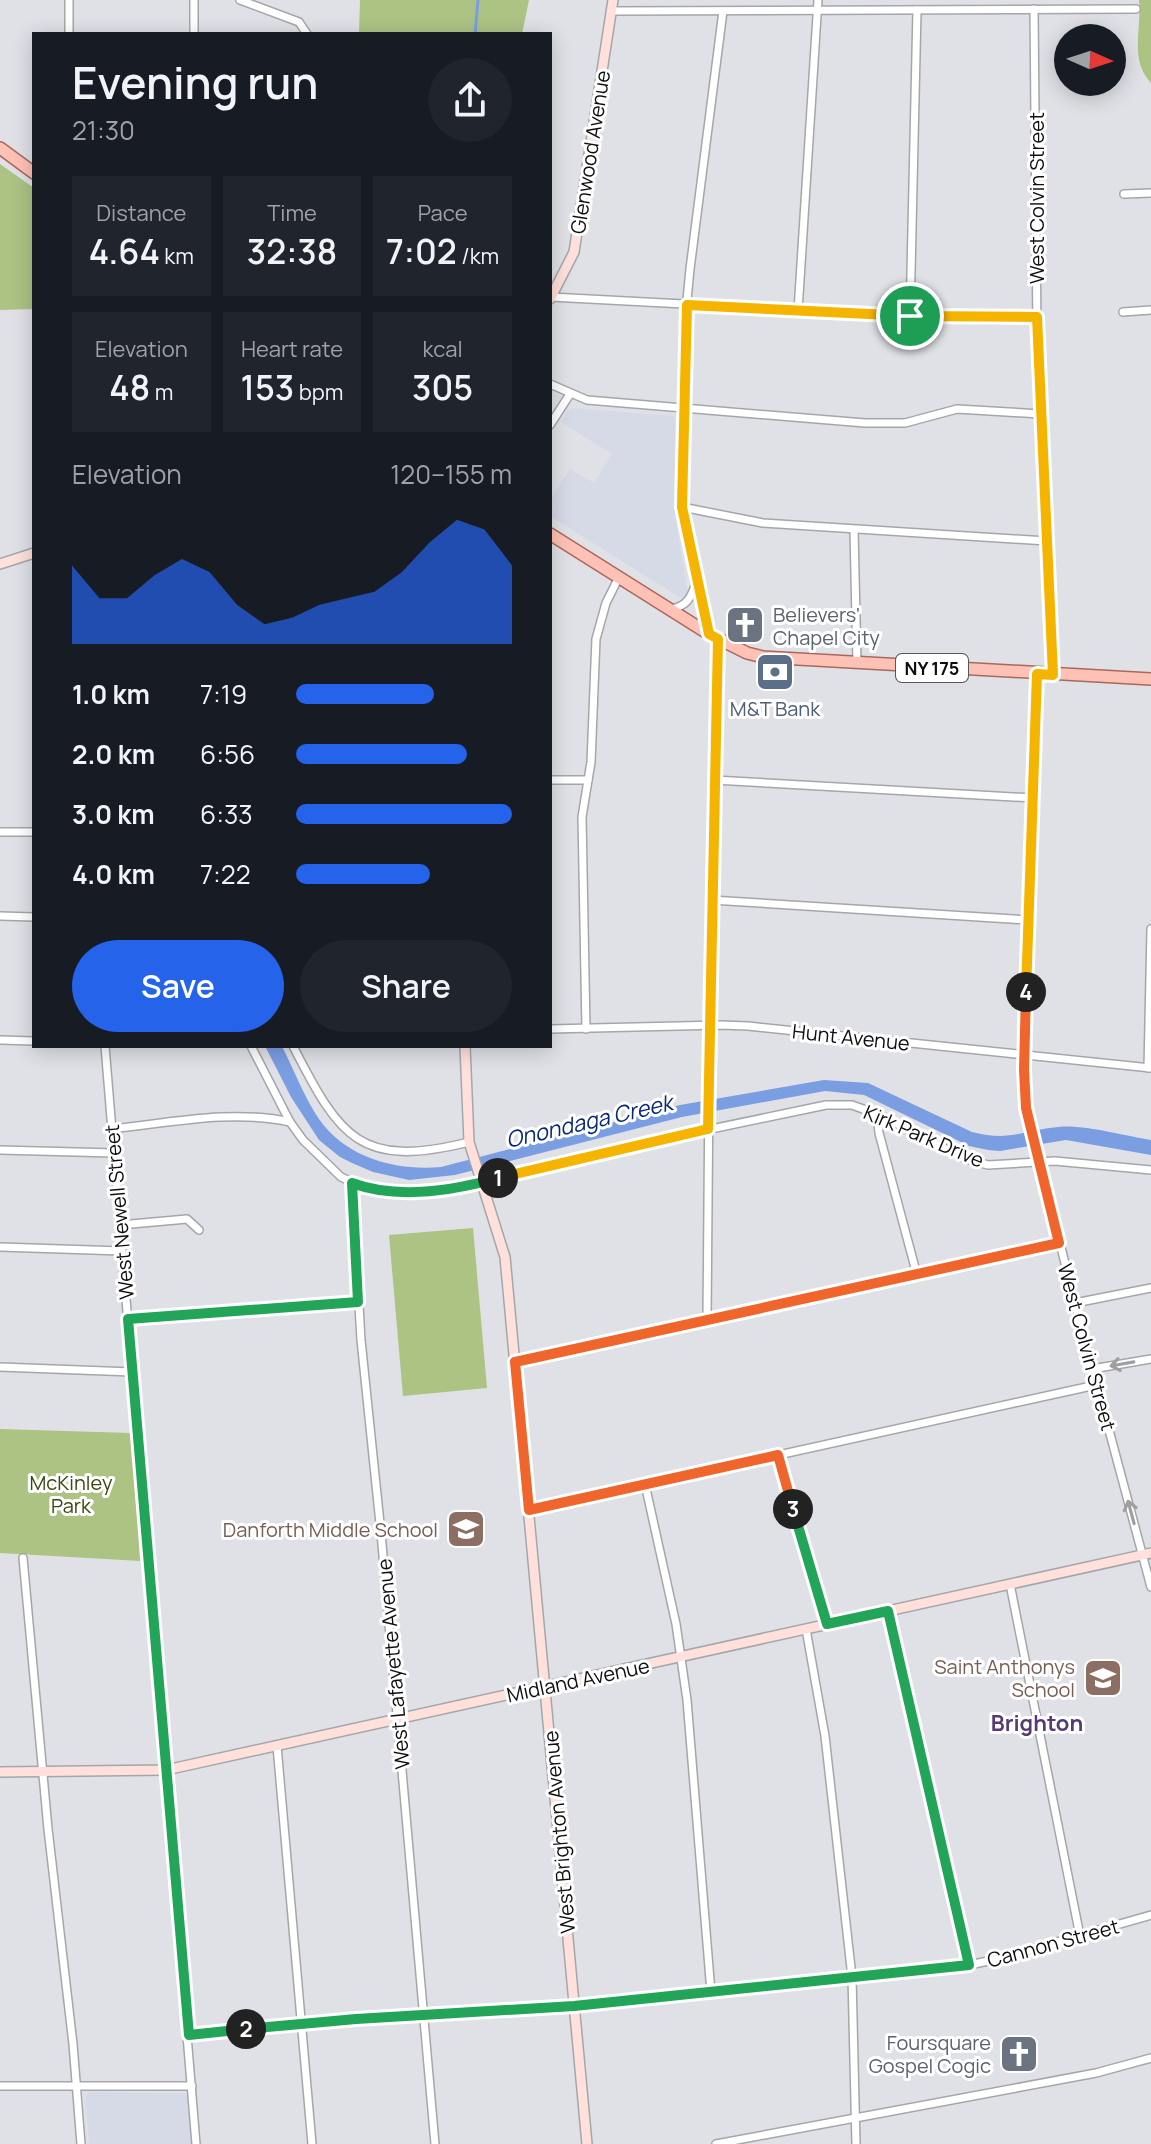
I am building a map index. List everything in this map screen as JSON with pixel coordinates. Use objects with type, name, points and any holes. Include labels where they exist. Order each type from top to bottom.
[{"type":"main road","points":[[0,148],[32,172]]},
{"type":"main road","name":"NY 175","points":[[552,535],[713,636],[747,653],[763,657],[1151,679]]},
{"type":"street","points":[[69,0],[69,32]]},
{"type":"street","points":[[194,0],[194,32]]},
{"type":"street","points":[[240,0],[299,22],[306,32]]},
{"type":"street","name":"Glenwood Avenue","points":[[552,294],[574,252],[613,0]]},
{"type":"street","points":[[798,311],[818,0]]},
{"type":"street","points":[[612,11],[917,10],[1023,5],[1034,9],[1136,9]]},
{"type":"street","name":"West Colvin Street","points":[[1034,9],[1037,317],[1053,675]]},
{"type":"street","points":[[910,316],[917,10]]},
{"type":"street","points":[[707,1320],[713,636],[696,581],[682,507],[683,409],[687,305],[723,11]]},
{"type":"street","points":[[1124,194],[1151,193]]},
{"type":"street","points":[[552,298],[910,316],[1037,317]]},
{"type":"street","points":[[1123,312],[1151,310]]},
{"type":"street","points":[[552,385],[587,400],[886,424],[905,423],[957,409],[1041,414]]},
{"type":"street","points":[[552,422],[570,394]]},
{"type":"street","points":[[682,507],[763,523],[1047,541]]},
{"type":"street","points":[[854,530],[857,663]]},
{"type":"street","points":[[0,564],[32,554]]},
{"type":"street","points":[[586,1029],[582,817],[588,780],[596,639],[606,603],[619,577]]},
{"type":"street","points":[[670,610],[684,605],[691,598],[696,581]]},
{"type":"street","name":"West Colvin Street","points":[[1037,674],[1024,1055],[1026,1108],[1096,1385],[1147,1554],[1151,1587]]},
{"type":"street","points":[[552,780],[588,780]]},
{"type":"street","points":[[714,780],[1033,798]]},
{"type":"street","points":[[0,832],[32,832]]},
{"type":"street","points":[[711,900],[1028,920]]},
{"type":"street","points":[[0,916],[32,917]]},
{"type":"street","points":[[1150,1068],[1151,929]]},
{"type":"street","name":"Hunt Avenue","points":[[552,1029],[748,1026],[1150,1068]]},
{"type":"street","points":[[0,1040],[32,1041]]},
{"type":"street","name":"West Newell Street","points":[[105,1048],[196,2144]]},
{"type":"street","name":"Kirk Park Drive","points":[[252,1048],[290,1122],[303,1140],[341,1177],[366,1188],[409,1192],[459,1188],[481,1178],[826,1105],[852,1105],[877,1114],[980,1163],[1093,1163],[1151,1170]]},
{"type":"street","points":[[294,1048],[327,1108],[346,1130],[365,1142],[395,1152],[415,1153],[471,1147]]},
{"type":"street","name":"West Brighton Avenue","points":[[465,1048],[471,1147],[505,1257],[587,2144]]},
{"type":"street","points":[[877,1114],[879,1133],[917,1275]]},
{"type":"street","points":[[112,1129],[254,1116],[290,1122]]},
{"type":"street","points":[[0,1150],[114,1153]]},
{"type":"street","name":"West Lafayette Avenue","points":[[352,1183],[358,1302],[435,2144]]},
{"type":"street","points":[[120,1225],[187,1219],[199,1230]]},
{"type":"street","points":[[515,1362],[1059,1243]]},
{"type":"street","points":[[0,1247],[122,1251]]},
{"type":"street","points":[[1075,1303],[1151,1288]]},
{"type":"street","points":[[128,1319],[358,1302]]},
{"type":"street","points":[[1092,1369],[1151,1359]]},
{"type":"street","points":[[0,1367],[132,1372]]},
{"type":"street","points":[[529,1510],[1096,1385]]},
{"type":"street","points":[[778,1455],[827,1624]]},
{"type":"street","points":[[645,1484],[681,1657],[711,1992]]},
{"type":"street","name":"Midland Avenue","points":[[0,1772],[166,1770],[1147,1554]]},
{"type":"street","points":[[23,1558],[81,2144]]},
{"type":"street","points":[[1010,1584],[1080,1936]]},
{"type":"street","points":[[888,1611],[969,1965]]},
{"type":"street","points":[[806,1629],[825,1736],[852,1977],[856,2144]]},
{"type":"street","points":[[277,1746],[312,2144]]},
{"type":"street","name":"Cannon Street","points":[[189,2035],[302,2024],[574,2006],[969,1965],[1151,1915]]},
{"type":"street","points":[[716,2144],[1096,2073],[1151,2058]]},
{"type":"street","points":[[0,2086],[192,2086]]},
{"type":"shaded area","points":[[573,408],[675,416],[674,508],[688,594],[685,598],[552,517],[552,497],[570,469],[594,483],[612,454],[561,422]]},
{"type":"shaded area","points":[[90,2092],[184,2093],[190,2099],[194,2144],[89,2144],[85,2096]]},
{"type":"green space","points":[[360,0],[529,0],[522,32],[359,32]]},
{"type":"green space","points":[[1139,0],[1151,0],[1151,83],[1144,74],[1138,54]]},
{"type":"green space","points":[[0,164],[32,187],[32,309],[0,310]]},
{"type":"green space","points":[[473,1228],[487,1388],[403,1396],[389,1235]]},
{"type":"green space","name":"McKinley Park","points":[[0,1429],[131,1433],[140,1561],[0,1553]]},
{"type":"water","points":[[266,1048],[283,1048],[319,1119],[343,1144],[373,1159],[407,1167],[441,1167],[680,1105],[824,1080],[868,1083],[972,1132],[985,1135],[1007,1136],[1058,1127],[1092,1129],[1151,1140],[1151,1155],[1066,1140],[1000,1151],[988,1150],[969,1146],[864,1095],[825,1091],[682,1117],[455,1175],[409,1180],[373,1172],[340,1157],[319,1140],[291,1097]]},
{"type":"waterway","points":[[475,32],[478,0]]},
{"type":"place","name":"Believers' Chapel City","points":[[745,625]]},
{"type":"place","name":"M&T Bank","points":[[775,672]]},
{"type":"place","name":"Danforth Middle School","points":[[466,1529]]},
{"type":"place","name":"Saint Anthonys School","points":[[1103,1678]]},
{"type":"place","name":"Foursquare Gospel Cogic","points":[[1019,2054]]},
{"type":"district","name":"Brighton","points":[[1037,1723]]},
{"type":"route","points":[[687,305],[910,316],[1037,317],[1053,675],[1037,674],[1024,1070],[1026,1108],[1059,1243],[515,1362],[529,1510],[778,1455],[827,1624],[888,1611],[969,1965],[574,2006],[356,2019],[189,2035],[128,1319],[358,1302],[352,1183],[384,1191],[459,1188],[708,1129],[718,639],[709,634],[682,507],[687,305]]},
{"type":"water label","name":"Onondaga Creek","points":[[589,1121]]}]
